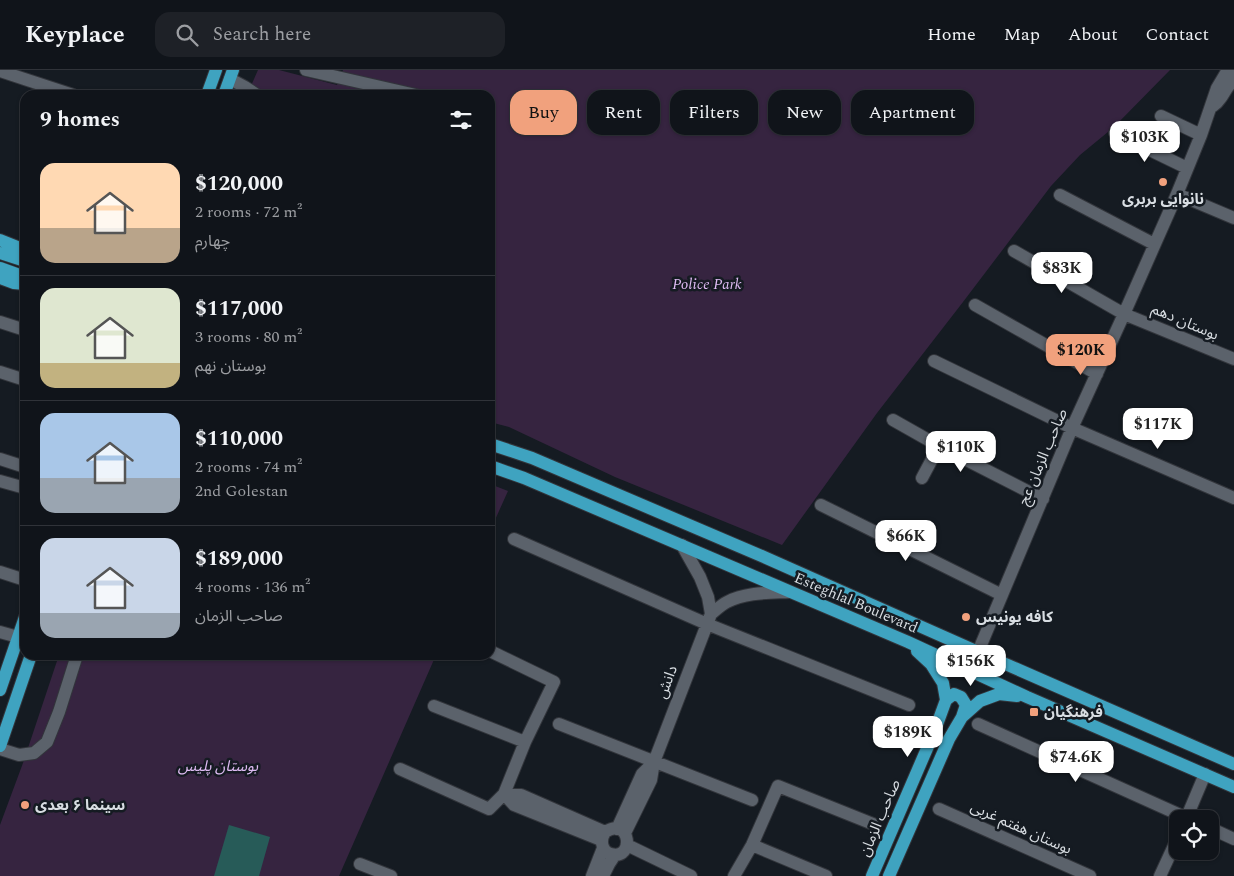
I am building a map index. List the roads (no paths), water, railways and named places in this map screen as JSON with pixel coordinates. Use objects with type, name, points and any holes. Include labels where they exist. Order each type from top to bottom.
[{"type":"main road","points":[[209,90],[216,70]]},
{"type":"main road","points":[[226,90],[232,75]]},
{"type":"main road","points":[[0,240],[20,248]]},
{"type":"main road","points":[[0,253],[20,259]]},
{"type":"main road","points":[[0,268],[20,275]]},
{"type":"main road","points":[[0,278],[20,284]]},
{"type":"main road","name":"Esteghlal Boulevard","points":[[495,446],[532,458],[746,549],[1234,764]]},
{"type":"main road","name":"Esteghlal Boulevard","points":[[495,468],[524,478],[908,642],[1027,697],[1234,787]]},
{"type":"main road","points":[[0,690],[20,632]]},
{"type":"main road","points":[[908,642],[931,664],[943,684],[946,700],[954,694],[961,697],[966,705],[962,717]]},
{"type":"main road","points":[[0,748],[29,660]]},
{"type":"main road","name":"صاحب الزمان","points":[[889,876],[949,739],[962,717],[980,701],[999,694],[1027,697]]},
{"type":"main road","name":"صاحب الزمان","points":[[872,876],[946,700]]},
{"type":"main road","points":[[1170,759],[1182,759],[1188,755],[1178,739]]},
{"type":"main road","points":[[1205,774],[1213,755]]},
{"type":"street","points":[[306,70],[394,90]]},
{"type":"street","points":[[0,71],[58,90]]},
{"type":"street","name":"صاحب الزمان عج","points":[[978,652],[1072,428],[1177,194],[1201,135],[1216,88],[1226,73],[1233,73]]},
{"type":"street","points":[[232,75],[250,90]]},
{"type":"street","points":[[1161,116],[1201,135]]},
{"type":"street","points":[[1116,133],[1187,168]]},
{"type":"street","points":[[1177,194],[1234,218]]},
{"type":"street","points":[[1060,195],[1154,244]]},
{"type":"street","name":"بوستان دهم","points":[[1014,251],[1124,314],[1234,359]]},
{"type":"street","points":[[975,305],[1097,374]]},
{"type":"street","points":[[0,322],[20,328]]},
{"type":"street","points":[[934,361],[1072,428],[1234,498]]},
{"type":"street","points":[[0,372],[20,378]]},
{"type":"street","points":[[893,420],[939,446],[1043,499]]},
{"type":"street","points":[[922,478],[939,446]]},
{"type":"street","points":[[0,459],[20,465]]},
{"type":"street","points":[[0,481],[20,487]]},
{"type":"street","points":[[821,505],[1002,595]]},
{"type":"street","points":[[514,539],[709,619],[909,705]]},
{"type":"street","points":[[682,545],[700,577],[708,597],[709,619]]},
{"type":"street","points":[[0,572],[20,578]]},
{"type":"street","points":[[709,619],[726,602],[740,597],[759,593],[790,592]]},
{"type":"street","name":"دانش","points":[[604,876],[614,842],[642,774],[654,762],[709,619]]},
{"type":"street","points":[[0,632],[18,638]]},
{"type":"street","points":[[400,769],[489,809],[504,794],[554,682],[495,653]]},
{"type":"street","points":[[0,748],[19,755],[34,753],[47,742],[59,712],[75,660]]},
{"type":"street","points":[[434,706],[526,742]]},
{"type":"street","points":[[559,724],[752,800]]},
{"type":"street","points":[[978,724],[1169,810]]},
{"type":"street","points":[[1190,810],[1205,774]]},
{"type":"street","points":[[734,876],[752,845],[778,786],[873,824]]},
{"type":"street","points":[[504,794],[521,795],[614,842],[691,876]]},
{"type":"street","name":"بوستان هفتم غربی","points":[[939,809],[1090,876]]},
{"type":"street","points":[[1219,832],[1234,839]]},
{"type":"street","points":[[614,842],[672,876]]},
{"type":"street","name":"دانش","points":[[592,876],[614,842]]},
{"type":"street","points":[[752,845],[826,876]]},
{"type":"street","points":[[1160,876],[1169,856]]},
{"type":"street","points":[[360,864],[391,876]]},
{"type":"place","name":"نانوایی بربری","points":[[1163,182]]},
{"type":"place","name":"کافه یونیس","points":[[966,617]]},
{"type":"place","name":"فرهنگیان","points":[[1034,712]]},
{"type":"place","name":"سینما ۶ بعدی","points":[[25,805]]},
{"type":"park label","name":"Police Park","points":[[707,284]]},
{"type":"park label","name":"بوستان پلیس","points":[[218,766]]}]
